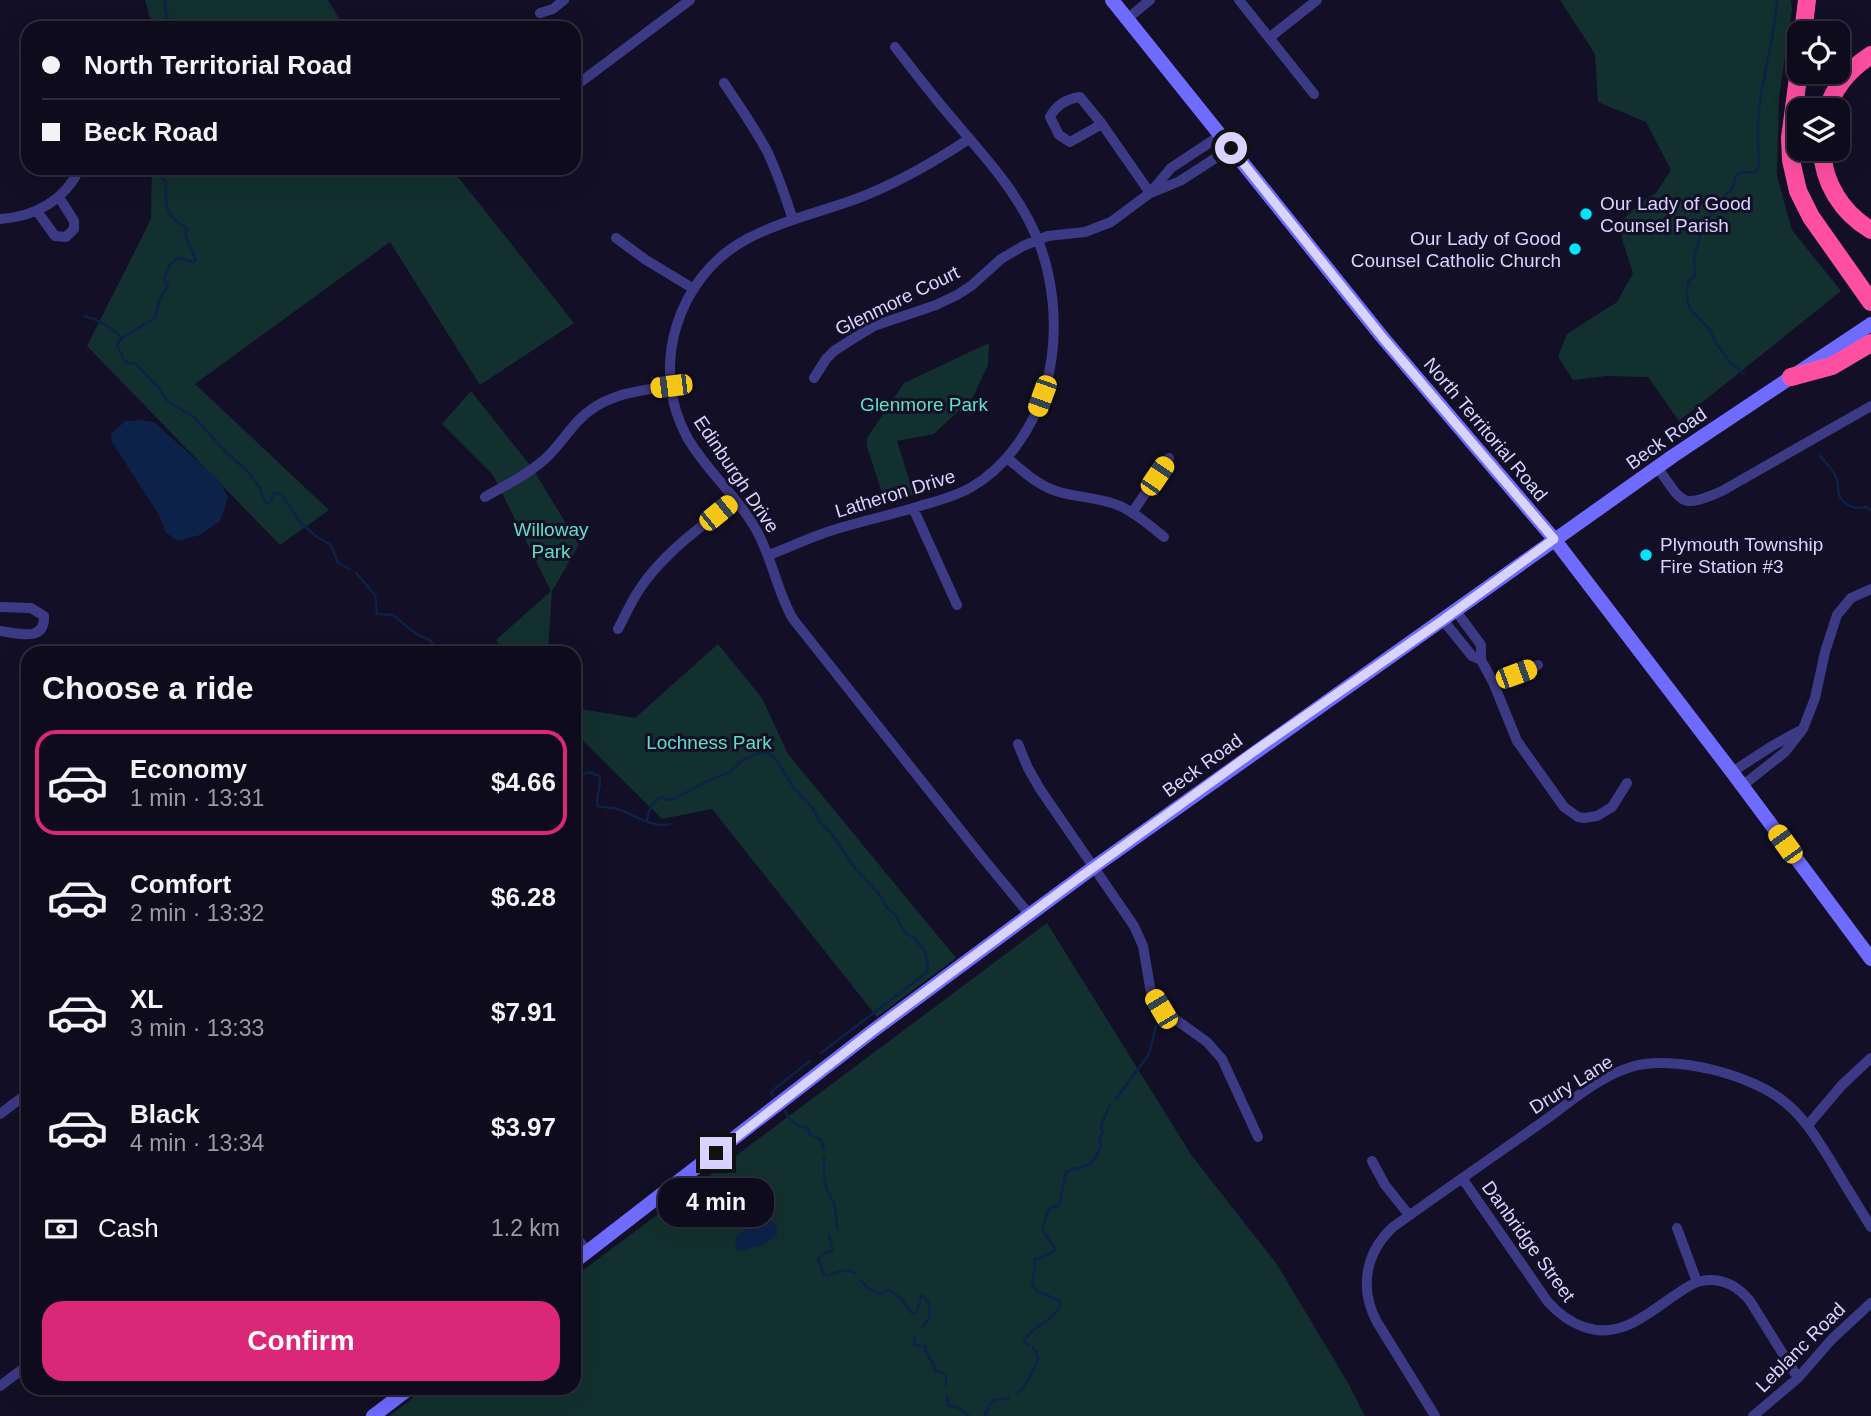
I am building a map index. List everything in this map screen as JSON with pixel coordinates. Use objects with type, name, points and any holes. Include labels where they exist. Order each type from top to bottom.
[{"type":"highway","points":[[1804,21],[1807,0]]},
{"type":"highway","points":[[1832,98],[1844,78],[1871,55]]},
{"type":"highway","points":[[1797,84],[1790,138],[1791,160],[1798,191],[1811,217],[1871,302]]},
{"type":"highway","points":[[1824,161],[1826,178],[1836,197],[1847,212],[1871,230]]},
{"type":"highway","points":[[1791,377],[1832,366],[1871,343]]},
{"type":"main road","name":"North Territorial Road","points":[[1114,1],[1383,338],[1554,539],[1871,959]]},
{"type":"main road","name":"Beck Road","points":[[581,1257],[833,1061],[1029,914],[1554,539],[1871,324]]},
{"type":"main road","points":[[373,1416],[401,1395]]},
{"type":"street","points":[[540,13],[553,9],[564,0]]},
{"type":"street","points":[[581,82],[691,0]]},
{"type":"street","points":[[1127,19],[1150,0]]},
{"type":"street","points":[[1239,0],[1314,94]]},
{"type":"street","points":[[1269,38],[1317,0]]},
{"type":"street","name":"Latheron Drive","points":[[769,555],[833,530],[947,499],[968,489],[1007,458],[1038,409],[1046,382],[1054,324],[1052,293],[1038,239],[1014,196],[895,47]]},
{"type":"street","points":[[724,83],[768,154],[782,185],[793,220]]},
{"type":"street","points":[[1102,124],[1070,142],[1059,135],[1049,117],[1053,110],[1069,99],[1080,97],[1102,124],[1150,193]]},
{"type":"street","points":[[1038,239],[1096,229],[1111,222],[1150,193],[1171,169],[1222,135]]},
{"type":"street","name":"Edinburgh Drive","points":[[970,139],[878,190],[760,233],[733,248],[713,265],[682,310],[674,335],[670,362],[671,386],[678,415],[689,440],[754,526],[769,555],[784,602],[793,619],[1029,914]]},
{"type":"street","points":[[1150,193],[1180,181],[1231,148]]},
{"type":"street","points":[[0,219],[37,211],[59,197],[76,175]]},
{"type":"street","points":[[37,211],[55,236],[66,237],[75,229],[74,221],[59,197]]},
{"type":"street","points":[[616,238],[694,289]]},
{"type":"street","name":"Glenmore Court","points":[[814,378],[826,359],[851,340],[874,326],[957,295],[1001,260],[1038,239]]},
{"type":"street","points":[[485,497],[530,471],[553,450],[578,420],[597,405],[626,393],[671,386]]},
{"type":"street","points":[[1657,467],[1679,497],[1696,502],[1722,491],[1871,406]]},
{"type":"street","points":[[1007,458],[1050,489],[1106,501],[1132,513],[1164,537]]},
{"type":"street","points":[[1132,513],[1169,458]]},
{"type":"street","points":[[618,629],[639,590],[665,558],[735,500]]},
{"type":"street","points":[[913,508],[957,605]]},
{"type":"street","points":[[1742,786],[1785,752],[1802,729],[1815,698],[1837,614],[1851,598],[1871,589]]},
{"type":"street","points":[[0,602],[0,617]]},
{"type":"street","points":[[0,607],[31,608],[44,616],[45,624],[40,632],[32,635],[0,631]]},
{"type":"street","points":[[1456,611],[1481,645],[1481,660],[1517,741],[1568,811],[1578,817],[1597,816],[1612,807],[1627,783]]},
{"type":"street","points":[[1443,620],[1472,656],[1481,660]]},
{"type":"street","points":[[1493,682],[1538,665]]},
{"type":"street","points":[[1732,772],[1802,729]]},
{"type":"street","points":[[1018,744],[1040,789],[1134,926],[1143,946],[1151,993],[1161,1009],[1206,1042],[1222,1059],[1258,1137]]},
{"type":"street","points":[[1808,1125],[1842,1085],[1871,1058]]},
{"type":"street","name":"Drury Lane","points":[[1436,1416],[1370,1307],[1367,1294],[1368,1267],[1377,1245],[1393,1227],[1409,1215],[1609,1076],[1630,1067],[1650,1063],[1685,1064],[1754,1084],[1778,1096],[1808,1125],[1871,1227]]},
{"type":"street","points":[[0,1114],[21,1098]]},
{"type":"street","points":[[1372,1161],[1385,1185],[1409,1215]]},
{"type":"street","name":"Danbridge Street","points":[[1462,1178],[1548,1302],[1562,1316],[1579,1326],[1602,1331],[1624,1328],[1698,1282]]},
{"type":"street","points":[[1676,1228],[1698,1282],[1722,1281],[1743,1292],[1798,1378]]},
{"type":"street","points":[[581,1243],[588,1252]]},
{"type":"street","name":"Leblanc Road","points":[[1753,1416],[1798,1378],[1832,1339],[1871,1303]]},
{"type":"street","points":[[0,1386],[21,1370]]},
{"type":"green space","points":[[145,0],[328,0],[341,21],[151,21]]},
{"type":"green space","points":[[1560,0],[1791,0],[1792,10],[1790,21],[1787,21],[1787,44],[1779,98],[1777,176],[1792,230],[1841,291],[1679,421],[1648,377],[1606,376],[1573,380],[1558,357],[1567,334],[1617,302],[1633,273],[1622,239],[1624,219],[1640,203],[1656,193],[1671,170],[1646,122],[1598,102],[1595,54]]},
{"type":"green space","points":[[152,175],[457,175],[574,323],[480,385],[390,242],[195,384],[329,510],[280,545],[87,346],[151,219]]},
{"type":"green space","name":"Glenmore Park","points":[[989,343],[988,365],[973,397],[934,434],[897,441],[914,495],[885,502],[867,447],[867,438],[904,383]]},
{"type":"green space","name":"Willoway Park","points":[[471,391],[533,469],[579,545],[552,591],[548,646],[500,646],[496,640],[551,591],[493,475],[442,424]]},
{"type":"green space","name":"Lochness Park","points":[[718,644],[762,698],[788,754],[956,958],[877,1017],[712,809],[662,819],[581,739],[581,709],[635,718]]},
{"type":"green space","points":[[1047,923],[1192,1156],[1276,1263],[1365,1416],[389,1416],[417,1395],[581,1395],[581,1272]]},
{"type":"water","points":[[125,421],[154,422],[221,482],[228,498],[220,521],[200,535],[178,541],[166,533],[159,515],[112,442],[111,434]]},
{"type":"water","points":[[760,1219],[769,1219],[777,1227],[777,1235],[760,1247],[744,1251],[736,1249],[735,1238]]},
{"type":"waterway","points":[[165,0],[169,21]]},
{"type":"waterway","points":[[1744,374],[1730,362],[1715,342],[1710,330],[1690,309],[1686,292],[1689,280],[1695,276],[1694,259],[1701,231],[1714,206],[1732,189],[1738,173],[1755,172],[1759,167],[1759,107],[1777,0]]},
{"type":"waterway","points":[[161,175],[166,182],[170,214],[187,229],[185,235],[196,260],[193,262],[178,258],[169,266],[164,279],[168,286],[160,299],[155,318],[122,338],[117,345],[125,362],[136,364],[159,388],[167,401],[194,417],[249,473],[265,502],[269,503],[274,493],[281,494],[300,522],[331,545],[338,563],[350,569]]},
{"type":"waterway","points":[[85,316],[105,325],[122,338]]},
{"type":"waterway","points":[[1820,456],[1836,477],[1842,500],[1852,506],[1871,510]]},
{"type":"waterway","points":[[356,573],[375,595],[377,614],[393,615],[416,634],[430,640],[434,646]]},
{"type":"waterway","points":[[647,821],[651,807],[661,797],[666,800],[674,799],[730,772],[743,760],[761,752],[768,753],[812,807],[820,822],[855,868],[895,914],[905,933],[913,937],[925,951],[928,965],[926,973],[821,1053]]},
{"type":"waterway","points":[[581,775],[589,772],[599,776],[598,806],[618,809],[651,823],[670,824]]},
{"type":"waterway","points":[[1116,1099],[1149,1054],[1158,1018]]},
{"type":"waterway","points":[[773,1096],[773,1090],[810,1061]]},
{"type":"waterway","points":[[1029,1345],[1024,1341],[1060,1306],[1059,1301],[1036,1290],[1031,1284],[1035,1270],[1034,1260],[1055,1249],[1043,1231],[1049,1209],[1059,1205],[1066,1172],[1086,1165],[1096,1156],[1101,1146],[1101,1125],[1110,1105]]},
{"type":"waterway","points":[[785,1111],[794,1123],[808,1128],[809,1134],[821,1140],[824,1150]]},
{"type":"waterway","points":[[824,1158],[826,1187],[835,1206],[837,1227]]},
{"type":"waterway","points":[[829,1237],[833,1251],[818,1259],[824,1275],[844,1271],[855,1273]]},
{"type":"waterway","points":[[861,1281],[879,1294],[887,1290],[895,1294],[915,1314],[923,1295],[929,1304],[930,1318],[922,1327]]},
{"type":"waterway","points":[[915,1337],[914,1344],[925,1346],[935,1371],[946,1375],[946,1386]]},
{"type":"waterway","points":[[1017,1394],[1038,1359],[1033,1348]]},
{"type":"waterway","points":[[947,1397],[948,1405],[961,1409],[969,1416]]},
{"type":"waterway","points":[[986,1416],[985,1412],[994,1400],[1009,1398]]},
{"type":"place","name":"Our Lady of Good Counsel Parish","points":[[1586,214]]},
{"type":"place","name":"Our Lady of Good Counsel Catholic Church","points":[[1575,249]]},
{"type":"place","name":"Plymouth Township Fire Station #3","points":[[1646,555]]},
{"type":"route","points":[[716,1153],[870,1033],[1072,883],[1554,539],[1383,338],[1231,148]]}]
